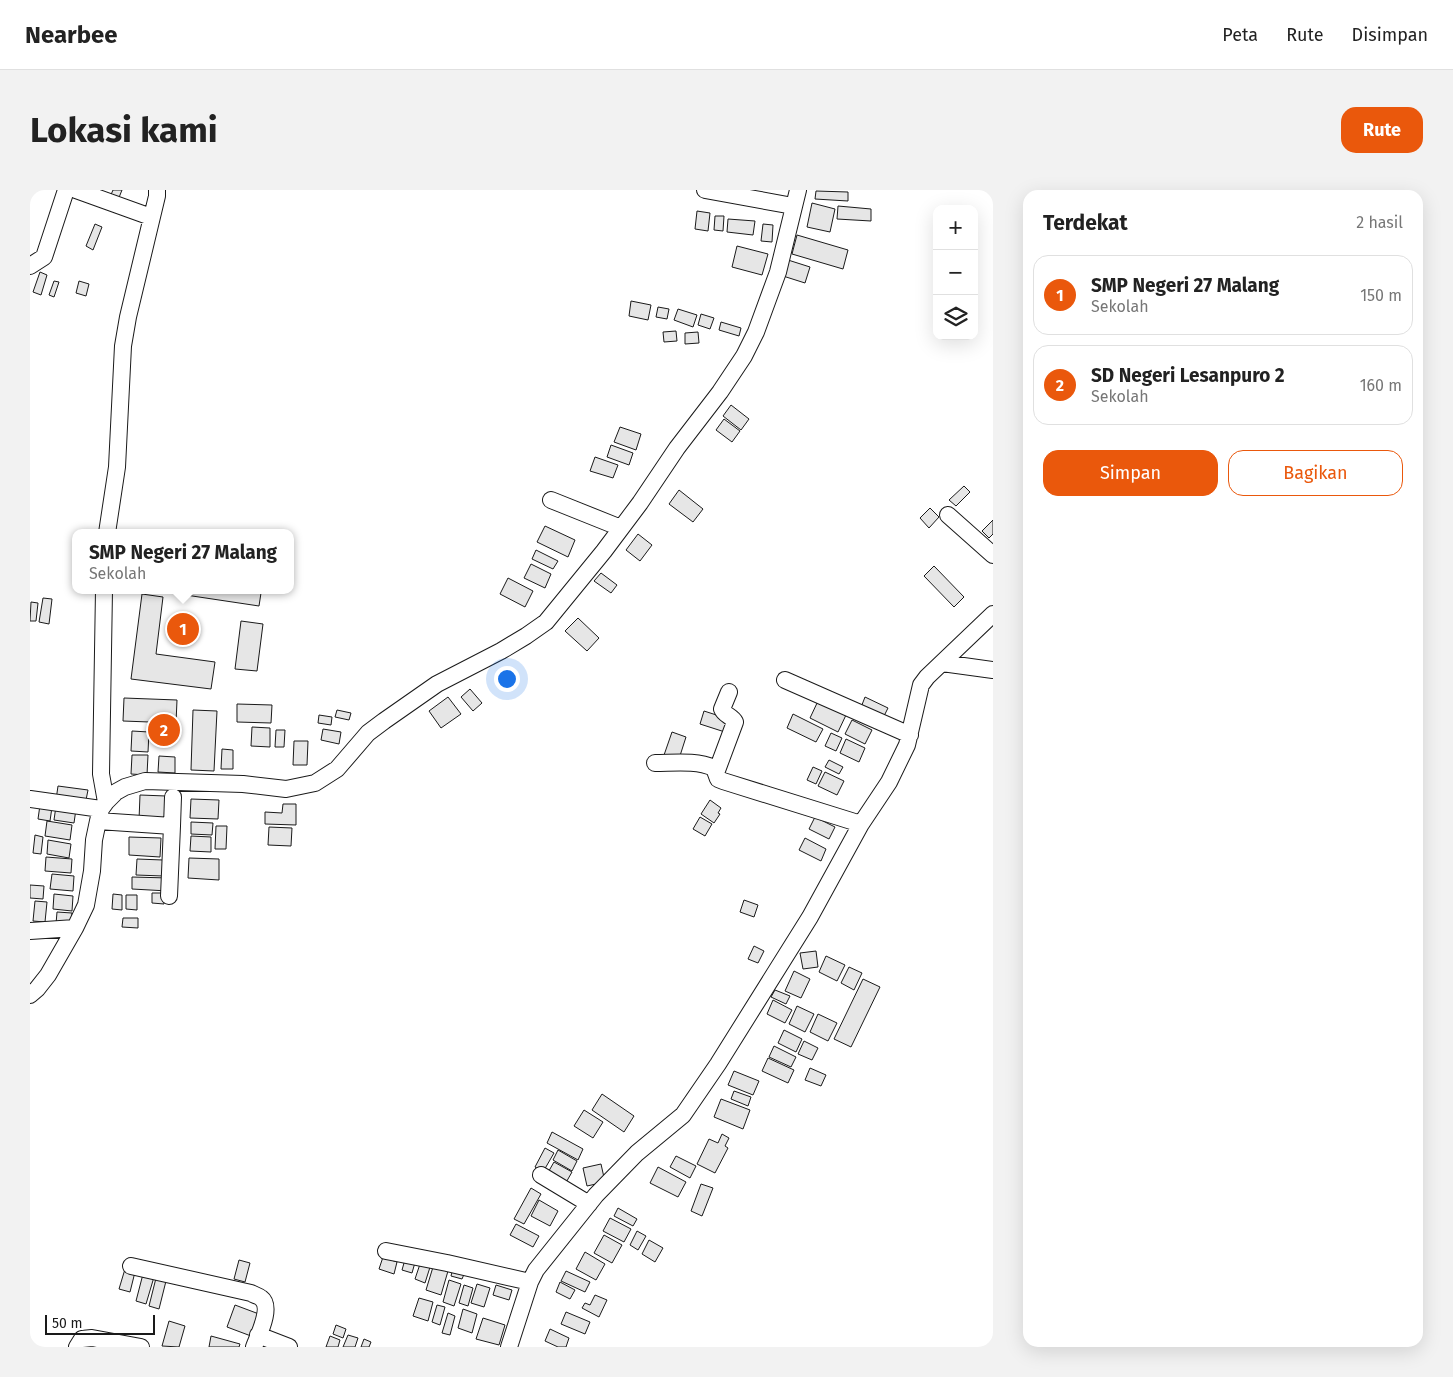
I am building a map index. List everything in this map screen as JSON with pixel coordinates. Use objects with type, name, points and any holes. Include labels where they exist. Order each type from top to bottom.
[{"type":"street","points":[[30,266],[44,257],[66,190]]},
{"type":"street","points":[[76,190],[151,217]]},
{"type":"street","points":[[108,529],[117,467],[123,346],[128,316],[157,190]]},
{"type":"street","points":[[102,811],[116,792],[145,781],[244,784],[286,789],[316,783],[337,769],[368,733],[384,721],[437,684],[510,646],[546,622],[604,552],[677,448],[720,392],[744,356],[756,332],[778,272],[795,198],[705,190]]},
{"type":"street","points":[[551,500],[621,528]]},
{"type":"street","points":[[948,515],[993,555]]},
{"type":"street","points":[[30,996],[48,975],[86,905],[92,871],[94,840],[102,811],[104,594]]},
{"type":"street","points":[[509,1347],[530,1282],[536,1270],[596,1195],[637,1153],[683,1115],[718,1064],[792,946],[861,824],[888,782],[907,745],[921,685],[993,614]]},
{"type":"street","points":[[942,663],[993,670]]},
{"type":"street","points":[[785,680],[910,734]]},
{"type":"street","points":[[716,773],[735,722],[722,708],[729,692]]},
{"type":"street","points":[[655,763],[700,763],[714,768],[718,779],[723,781],[861,824]]},
{"type":"street","points":[[169,896],[174,797]]},
{"type":"street","points":[[30,799],[102,811],[172,826]]},
{"type":"street","points":[[30,931],[75,928]]},
{"type":"street","points":[[540,1175],[589,1204]]},
{"type":"street","points":[[386,1251],[447,1262],[530,1282]]},
{"type":"street","points":[[130,1266],[251,1293],[262,1299],[266,1306],[264,1320],[256,1341],[289,1347]]},
{"type":"street","points":[[77,1347],[82,1339],[92,1338],[141,1347]]},
{"type":"building","points":[[113,190],[122,190],[118,200],[110,197]]},
{"type":"building","points":[[816,191],[848,192],[848,201],[815,199]]},
{"type":"building","points":[[812,203],[835,209],[830,232],[807,227]]},
{"type":"building","points":[[838,206],[871,209],[871,221],[837,219]]},
{"type":"building","points":[[697,211],[710,213],[708,231],[695,229]]},
{"type":"building","points":[[715,216],[724,216],[723,231],[714,230]]},
{"type":"building","points":[[728,219],[755,221],[753,235],[727,232]]},
{"type":"building","points":[[95,224],[102,227],[93,250],[86,246]]},
{"type":"building","points":[[763,224],[773,225],[772,242],[761,241]]},
{"type":"building","points":[[797,235],[848,250],[843,269],[792,254]]},
{"type":"building","points":[[737,246],[768,254],[762,275],[732,267]]},
{"type":"building","points":[[788,260],[810,267],[805,283],[783,276]]},
{"type":"building","points":[[40,272],[47,275],[41,295],[33,292]]},
{"type":"building","points":[[54,281],[59,282],[54,297],[49,295]]},
{"type":"building","points":[[79,281],[89,284],[86,296],[76,293]]},
{"type":"building","points":[[631,301],[651,305],[648,320],[629,316]]},
{"type":"building","points":[[658,307],[669,309],[667,319],[656,317]]},
{"type":"building","points":[[678,309],[697,315],[693,327],[674,320]]},
{"type":"building","points":[[701,314],[714,318],[710,329],[698,325]]},
{"type":"building","points":[[721,322],[741,328],[739,336],[719,330]]},
{"type":"building","points":[[676,331],[677,341],[664,342],[663,332]]},
{"type":"building","points":[[698,332],[699,343],[685,344],[685,333]]},
{"type":"building","points":[[731,405],[749,419],[741,430],[723,416]]},
{"type":"building","points":[[724,419],[740,431],[732,442],[716,430]]},
{"type":"building","points":[[620,427],[641,434],[636,450],[614,442]]},
{"type":"building","points":[[611,445],[633,453],[629,465],[607,457]]},
{"type":"building","points":[[595,457],[618,465],[613,478],[590,471]]},
{"type":"building","points":[[964,486],[970,492],[956,506],[949,500]]},
{"type":"building","points":[[679,490],[703,509],[693,522],[669,504]]},
{"type":"building","points":[[930,508],[939,517],[929,528],[920,518]]},
{"type":"building","points":[[993,520],[993,534],[989,538],[982,531]]},
{"type":"building","points":[[545,526],[575,540],[568,557],[537,542]]},
{"type":"building","points":[[638,534],[652,545],[640,561],[626,550]]},
{"type":"building","points":[[536,550],[558,561],[553,569],[532,559]]},
{"type":"building","points":[[531,564],[551,574],[545,588],[524,578]]},
{"type":"building","points":[[934,566],[964,597],[954,607],[924,576]]},
{"type":"building","points":[[601,573],[617,585],[611,593],[594,581]]},
{"type":"building","points":[[508,578],[533,591],[525,607],[500,594]]},
{"type":"building","points":[[142,594],[163,597],[156,654],[215,662],[211,689],[131,679]]},
{"type":"building","points":[[179,594],[261,594],[259,606]]},
{"type":"building","points":[[43,598],[52,599],[49,624],[39,622]]},
{"type":"building","points":[[31,602],[38,603],[36,621],[30,621]]},
{"type":"building","points":[[578,618],[599,638],[587,651],[565,631]]},
{"type":"building","points":[[241,621],[263,624],[257,671],[235,669]]},
{"type":"building","points":[[470,689],[482,703],[473,711],[461,697]]},
{"type":"building","points":[[448,697],[461,714],[441,728],[429,711]]},
{"type":"building","points":[[865,697],[888,708],[882,720],[860,710]]},
{"type":"building","points":[[124,698],[177,700],[176,723],[123,721]]},
{"type":"building","points":[[818,701],[846,715],[838,732],[810,718]]},
{"type":"building","points":[[237,704],[272,705],[271,723],[237,722]]},
{"type":"building","points":[[193,710],[217,711],[214,771],[191,770]]},
{"type":"building","points":[[337,710],[351,713],[349,720],[335,717]]},
{"type":"building","points":[[704,711],[732,720],[728,733],[700,724]]},
{"type":"building","points":[[793,714],[823,729],[816,742],[787,728]]},
{"type":"building","points":[[319,715],[332,717],[331,725],[318,723]]},
{"type":"building","points":[[852,720],[872,730],[865,744],[845,734]]},
{"type":"building","points":[[252,727],[270,728],[270,747],[251,746]]},
{"type":"building","points":[[323,729],[341,732],[339,744],[321,740]]},
{"type":"building","points":[[276,730],[285,730],[284,747],[275,747]]},
{"type":"building","points":[[132,731],[149,732],[148,752],[131,751]]},
{"type":"building","points":[[672,732],[686,737],[678,762],[663,758]]},
{"type":"building","points":[[831,733],[842,738],[836,751],[825,746]]},
{"type":"building","points":[[846,739],[865,748],[859,762],[840,753]]},
{"type":"building","points":[[294,741],[308,741],[307,765],[293,765]]},
{"type":"building","points":[[222,749],[233,750],[233,769],[221,769]]},
{"type":"building","points":[[132,755],[148,755],[147,775],[131,774]]},
{"type":"building","points":[[159,756],[175,757],[175,773],[158,772]]},
{"type":"building","points":[[829,760],[843,767],[839,774],[825,767]]},
{"type":"building","points":[[813,767],[822,771],[816,784],[807,780]]},
{"type":"building","points":[[825,772],[844,781],[837,795],[818,786]]},
{"type":"building","points":[[58,786],[88,790],[85,805],[56,800]]},
{"type":"building","points":[[140,795],[166,796],[165,821],[139,820]]},
{"type":"building","points":[[191,799],[219,800],[218,819],[190,818]]},
{"type":"building","points":[[710,800],[721,808],[718,813],[720,814],[714,823],[701,814]]},
{"type":"building","points":[[283,804],[296,804],[296,825],[265,824],[265,812],[282,813]]},
{"type":"building","points":[[40,805],[52,807],[50,821],[38,819]]},
{"type":"building","points":[[56,806],[76,809],[74,823],[54,820]]},
{"type":"building","points":[[700,817],[712,824],[705,836],[693,829]]},
{"type":"building","points":[[815,817],[835,827],[829,839],[809,829]]},
{"type":"building","points":[[47,821],[72,825],[70,840],[45,836]]},
{"type":"building","points":[[191,822],[213,823],[212,835],[191,834]]},
{"type":"building","points":[[216,826],[227,826],[226,849],[215,849]]},
{"type":"building","points":[[269,827],[292,828],[291,846],[268,845]]},
{"type":"building","points":[[35,835],[43,837],[41,854],[33,853]]},
{"type":"building","points":[[191,836],[211,837],[211,852],[190,851]]},
{"type":"building","points":[[129,837],[161,838],[160,857],[129,855]]},
{"type":"building","points":[[805,838],[826,849],[821,861],[799,850]]},
{"type":"building","points":[[48,840],[71,844],[69,858],[47,854]]},
{"type":"building","points":[[46,857],[72,859],[71,873],[45,871]]},
{"type":"building","points":[[189,858],[219,859],[219,880],[188,878]]},
{"type":"building","points":[[137,859],[163,860],[163,876],[136,875]]},
{"type":"building","points":[[52,874],[74,876],[73,891],[50,889]]},
{"type":"building","points":[[132,877],[169,878],[168,891],[132,889]]},
{"type":"building","points":[[30,885],[44,886],[43,899],[30,898]]},
{"type":"building","points":[[152,893],[164,893],[164,904],[152,903]]},
{"type":"building","points":[[54,894],[73,896],[72,911],[53,909]]},
{"type":"building","points":[[113,894],[122,895],[122,910],[112,909]]},
{"type":"building","points":[[126,895],[137,895],[137,910],[126,909]]},
{"type":"building","points":[[744,900],[758,905],[754,917],[740,912]]},
{"type":"building","points":[[35,901],[47,902],[45,922],[33,921]]},
{"type":"building","points":[[57,912],[72,913],[71,925],[56,924]]},
{"type":"building","points":[[123,918],[138,918],[138,928],[122,927]]},
{"type":"building","points":[[754,946],[764,951],[758,963],[748,959]]},
{"type":"building","points":[[816,951],[818,967],[803,969],[800,953]]},
{"type":"building","points":[[826,956],[845,965],[837,981],[819,972]]},
{"type":"building","points":[[849,967],[862,973],[854,990],[841,983]]},
{"type":"building","points":[[794,971],[810,979],[801,998],[785,991]]},
{"type":"building","points":[[863,979],[880,987],[851,1047],[834,1039]]},
{"type":"building","points":[[775,990],[790,996],[786,1004],[771,997]]},
{"type":"building","points":[[773,1000],[792,1010],[785,1023],[767,1014]]},
{"type":"building","points":[[797,1006],[814,1014],[805,1032],[789,1024]]},
{"type":"building","points":[[818,1014],[837,1023],[828,1041],[810,1032]]},
{"type":"building","points":[[784,1030],[802,1039],[796,1052],[778,1043]]},
{"type":"building","points":[[804,1041],[818,1048],[812,1060],[798,1054]]},
{"type":"building","points":[[774,1046],[796,1057],[791,1067],[769,1057]]},
{"type":"building","points":[[768,1058],[794,1070],[788,1083],[762,1071]]},
{"type":"building","points":[[810,1068],[826,1075],[821,1086],[805,1080]]},
{"type":"building","points":[[734,1071],[759,1081],[753,1095],[728,1085]]},
{"type":"building","points":[[734,1091],[751,1097],[748,1106],[731,1099]]},
{"type":"building","points":[[602,1094],[634,1116],[624,1132],[592,1110]]},
{"type":"building","points":[[721,1099],[750,1110],[743,1129],[714,1117]]},
{"type":"building","points":[[584,1110],[603,1122],[593,1138],[574,1126]]},
{"type":"building","points":[[552,1132],[583,1149],[578,1160],[547,1143]]},
{"type":"building","points":[[722,1134],[729,1138],[725,1146],[728,1148],[715,1173],[697,1164],[709,1139],[718,1143]]},
{"type":"building","points":[[545,1148],[554,1153],[543,1172],[535,1167]]},
{"type":"building","points":[[558,1150],[577,1161],[572,1171],[553,1160]]},
{"type":"building","points":[[676,1156],[696,1166],[690,1178],[670,1167]]},
{"type":"building","points":[[554,1162],[572,1172],[564,1186],[546,1176]]},
{"type":"building","points":[[601,1164],[605,1182],[587,1186],[583,1168]]},
{"type":"building","points":[[658,1167],[686,1182],[678,1197],[650,1183]]},
{"type":"building","points":[[701,1184],[713,1188],[702,1216],[691,1211]]},
{"type":"building","points":[[531,1188],[541,1194],[524,1224],[514,1219]]},
{"type":"building","points":[[539,1200],[558,1211],[550,1226],[531,1216]]},
{"type":"building","points":[[618,1208],[637,1219],[633,1226],[614,1216]]},
{"type":"building","points":[[610,1218],[631,1229],[624,1242],[603,1231]]},
{"type":"building","points":[[516,1224],[539,1236],[533,1247],[510,1235]]},
{"type":"building","points":[[637,1231],[646,1236],[638,1250],[630,1245]]},
{"type":"building","points":[[604,1235],[622,1245],[612,1263],[594,1253]]},
{"type":"building","points":[[649,1240],[663,1248],[655,1262],[642,1254]]},
{"type":"building","points":[[585,1252],[605,1264],[596,1280],[576,1269]]},
{"type":"building","points":[[406,1256],[416,1259],[412,1273],[402,1270]]},
{"type":"building","points":[[383,1257],[397,1262],[394,1274],[379,1269]]},
{"type":"building","points":[[239,1260],[250,1263],[245,1282],[234,1279]]},
{"type":"building","points":[[421,1261],[431,1264],[425,1283],[415,1279]]},
{"type":"building","points":[[433,1267],[448,1271],[441,1295],[426,1290]]},
{"type":"building","points":[[453,1268],[465,1272],[462,1279],[451,1276]]},
{"type":"building","points":[[125,1269],[135,1272],[130,1292],[119,1289]]},
{"type":"building","points":[[566,1271],[590,1282],[585,1292],[561,1281]]},
{"type":"building","points":[[143,1274],[154,1277],[146,1304],[136,1301]]},
{"type":"building","points":[[156,1278],[166,1281],[159,1309],[149,1306]]},
{"type":"building","points":[[449,1280],[461,1284],[454,1306],[443,1302]]},
{"type":"building","points":[[560,1282],[575,1290],[570,1299],[556,1292]]},
{"type":"building","points":[[477,1284],[490,1288],[484,1307],[471,1303]]},
{"type":"building","points":[[464,1285],[473,1288],[468,1306],[459,1303]]},
{"type":"building","points":[[496,1285],[512,1290],[509,1300],[493,1295]]},
{"type":"building","points":[[595,1295],[607,1300],[599,1317],[582,1308],[585,1303],[590,1305]]},
{"type":"building","points":[[419,1298],[433,1302],[428,1321],[413,1316]]},
{"type":"building","points":[[235,1305],[259,1314],[251,1336],[227,1327]]},
{"type":"building","points":[[437,1305],[445,1307],[440,1325],[432,1322]]},
{"type":"building","points":[[463,1309],[477,1314],[472,1333],[458,1328]]},
{"type":"building","points":[[566,1312],[590,1322],[585,1334],[561,1324]]},
{"type":"building","points":[[448,1313],[455,1316],[450,1335],[442,1333]]},
{"type":"building","points":[[483,1318],[505,1325],[499,1345],[476,1339]]},
{"type":"building","points":[[169,1321],[185,1326],[179,1347],[162,1346]]},
{"type":"building","points":[[336,1325],[346,1329],[343,1338],[333,1334]]},
{"type":"building","points":[[550,1329],[569,1338],[566,1347],[558,1347],[545,1341]]},
{"type":"building","points":[[348,1335],[358,1338],[355,1347],[343,1347]]},
{"type":"building","points":[[211,1336],[240,1344],[239,1347],[209,1347]]},
{"type":"building","points":[[330,1336],[340,1340],[338,1347],[326,1347]]},
{"type":"building","points":[[364,1339],[371,1342],[369,1347],[361,1347]]},
{"type":"place","name":"SMP Negeri 27 Malang","points":[[183,629]]},
{"type":"place","name":"SD Negeri Lesanpuro 2","points":[[164,730]]}]
